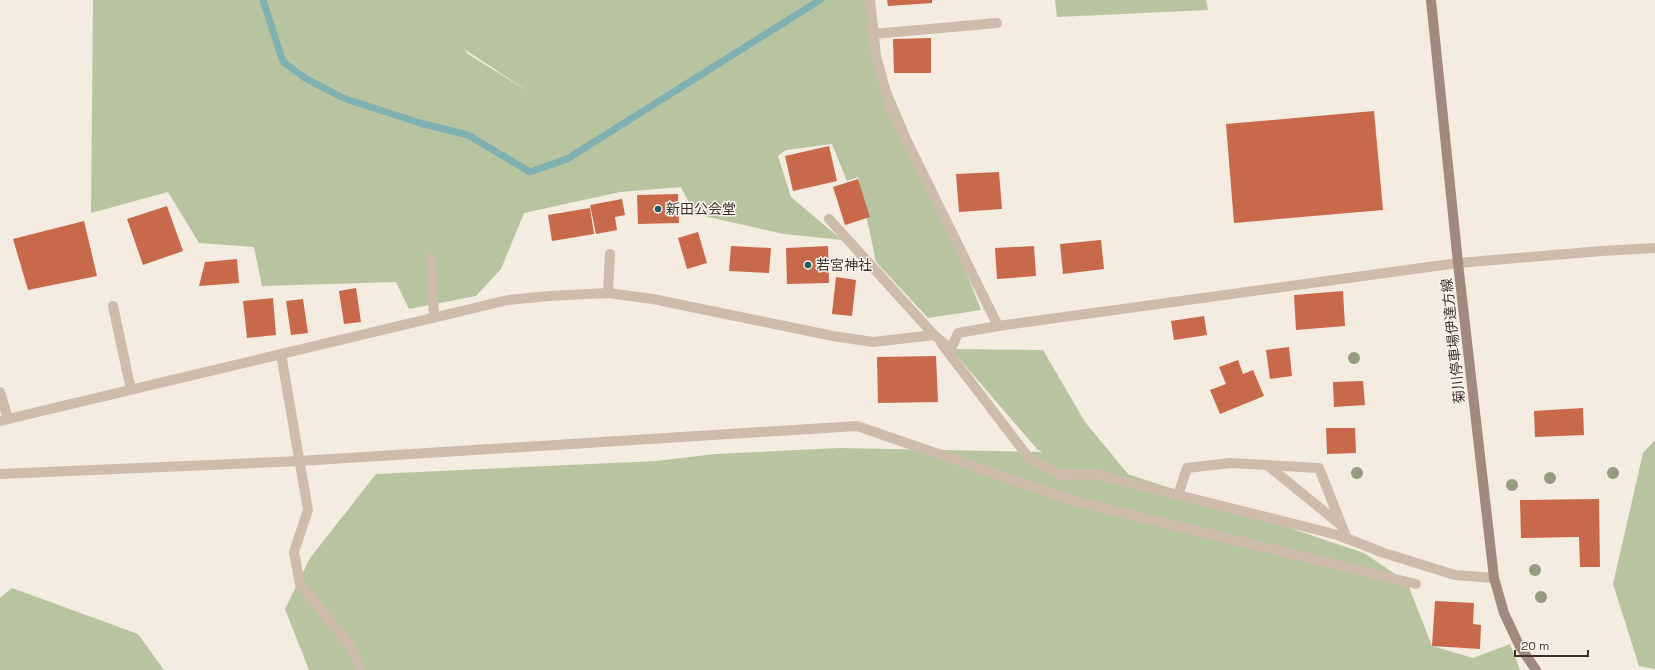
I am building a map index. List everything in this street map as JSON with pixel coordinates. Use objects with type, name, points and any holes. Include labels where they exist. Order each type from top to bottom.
[{"type":"main road","name":"菊川停車場伊達方線","points":[[1431,0],[1458,263],[1494,578],[1504,613],[1519,645],[1536,670]]},
{"type":"street","points":[[870,2],[876,56],[890,107],[998,326]]},
{"type":"street","points":[[873,34],[997,23]]},
{"type":"street","points":[[829,219],[934,335],[1030,458],[1060,475],[1094,474],[1347,539],[1384,553],[1455,575],[1494,578]]},
{"type":"street","points":[[0,392],[4,420],[508,300],[549,296],[608,293],[653,299],[833,336],[873,342],[934,335],[951,349],[958,332],[998,326],[1458,263],[1655,248]]},
{"type":"street","points":[[608,293],[610,254]]},
{"type":"street","points":[[432,258],[434,318]]},
{"type":"street","points":[[113,306],[131,390]]},
{"type":"street","points":[[281,354],[308,510],[294,552],[300,584],[351,647],[360,670]]},
{"type":"street","points":[[0,474],[300,461],[857,426],[1078,502],[1416,584]]},
{"type":"street","points":[[1178,495],[1187,468],[1230,463],[1319,468],[1347,539]]},
{"type":"street","points":[[1267,465],[1342,527]]},
{"type":"green space","points":[[93,0],[870,0],[876,56],[945,218],[981,310],[928,318],[876,262],[858,177],[847,181],[832,144],[786,150],[778,156],[791,197],[842,240],[784,234],[695,214],[681,187],[620,192],[524,213],[501,269],[476,296],[409,309],[396,282],[262,286],[254,247],[199,243],[168,192],[91,213]],"holes":[[[464,49],[531,93],[468,54]]]},
{"type":"green space","points":[[1055,0],[1206,0],[1208,10],[1057,17]]},
{"type":"green space","points":[[951,349],[1043,350],[1085,422],[1128,474],[1364,553],[1407,582],[1432,646],[1473,658],[1510,644],[1520,670],[309,670],[285,609],[310,558],[376,474],[656,461],[715,454],[839,448],[1042,452],[1037,449]]},
{"type":"green space","points":[[1655,440],[1655,669],[1639,666],[1613,584],[1643,453]]},
{"type":"green space","points":[[12,588],[138,634],[164,670],[0,670],[0,598]]},
{"type":"building","points":[[887,0],[932,0],[932,3],[888,6]]},
{"type":"building","points":[[931,38],[931,73],[894,73],[893,39]]},
{"type":"building","points":[[1374,111],[1383,210],[1234,223],[1226,124]]},
{"type":"building","points":[[829,146],[837,181],[793,191],[785,156]]},
{"type":"building","points":[[999,172],[1002,209],[959,212],[956,174]]},
{"type":"building","points":[[858,179],[870,217],[845,225],[833,187]]},
{"type":"building","name":"新田公会堂","points":[[678,194],[679,223],[638,224],[637,195]]},
{"type":"building","points":[[622,199],[625,215],[615,217],[617,230],[596,234],[590,205]]},
{"type":"building","points":[[167,206],[183,251],[143,265],[127,219]]},
{"type":"building","points":[[590,208],[594,234],[552,241],[548,215]]},
{"type":"building","points":[[84,221],[97,276],[28,290],[13,239]]},
{"type":"building","points":[[698,232],[707,263],[687,269],[678,238]]},
{"type":"building","points":[[1101,240],[1104,269],[1063,274],[1060,244]]},
{"type":"building","points":[[731,246],[771,248],[769,273],[729,271]]},
{"type":"building","name":"若宮神社","points":[[828,246],[829,283],[787,284],[786,248]]},
{"type":"building","points":[[1034,246],[1036,276],[997,279],[995,248]]},
{"type":"building","points":[[237,259],[239,283],[199,286],[205,262]]},
{"type":"building","points":[[836,277],[856,280],[852,316],[832,314]]},
{"type":"building","points":[[356,288],[361,322],[344,324],[339,291]]},
{"type":"building","points":[[1343,291],[1345,326],[1296,330],[1294,295]]},
{"type":"building","points":[[273,298],[276,335],[247,338],[243,301]]},
{"type":"building","points":[[303,299],[308,333],[291,335],[286,301]]},
{"type":"building","points":[[1204,316],[1207,335],[1174,340],[1171,321]]},
{"type":"building","points":[[1289,347],[1292,376],[1270,379],[1266,350]]},
{"type":"building","points":[[936,356],[938,402],[878,403],[877,357]]},
{"type":"building","points":[[1238,360],[1243,374],[1253,370],[1264,396],[1220,414],[1210,390],[1226,384],[1219,367]]},
{"type":"building","points":[[1363,381],[1365,405],[1334,407],[1333,382]]},
{"type":"building","points":[[1583,408],[1584,435],[1535,437],[1534,411]]},
{"type":"building","points":[[1326,428],[1355,428],[1356,453],[1327,454]]},
{"type":"building","points":[[1599,499],[1600,567],[1580,567],[1579,537],[1521,538],[1520,500]]},
{"type":"building","points":[[1435,601],[1474,603],[1473,624],[1481,625],[1480,649],[1432,646]]},
{"type":"waterway","points":[[263,0],[283,62],[305,78],[343,98],[420,123],[468,135],[530,172],[567,159],[820,0]]},
{"type":"place","name":"新田公会堂","points":[[658,209]]},
{"type":"place","name":"若宮神社","points":[[808,265]]}]
